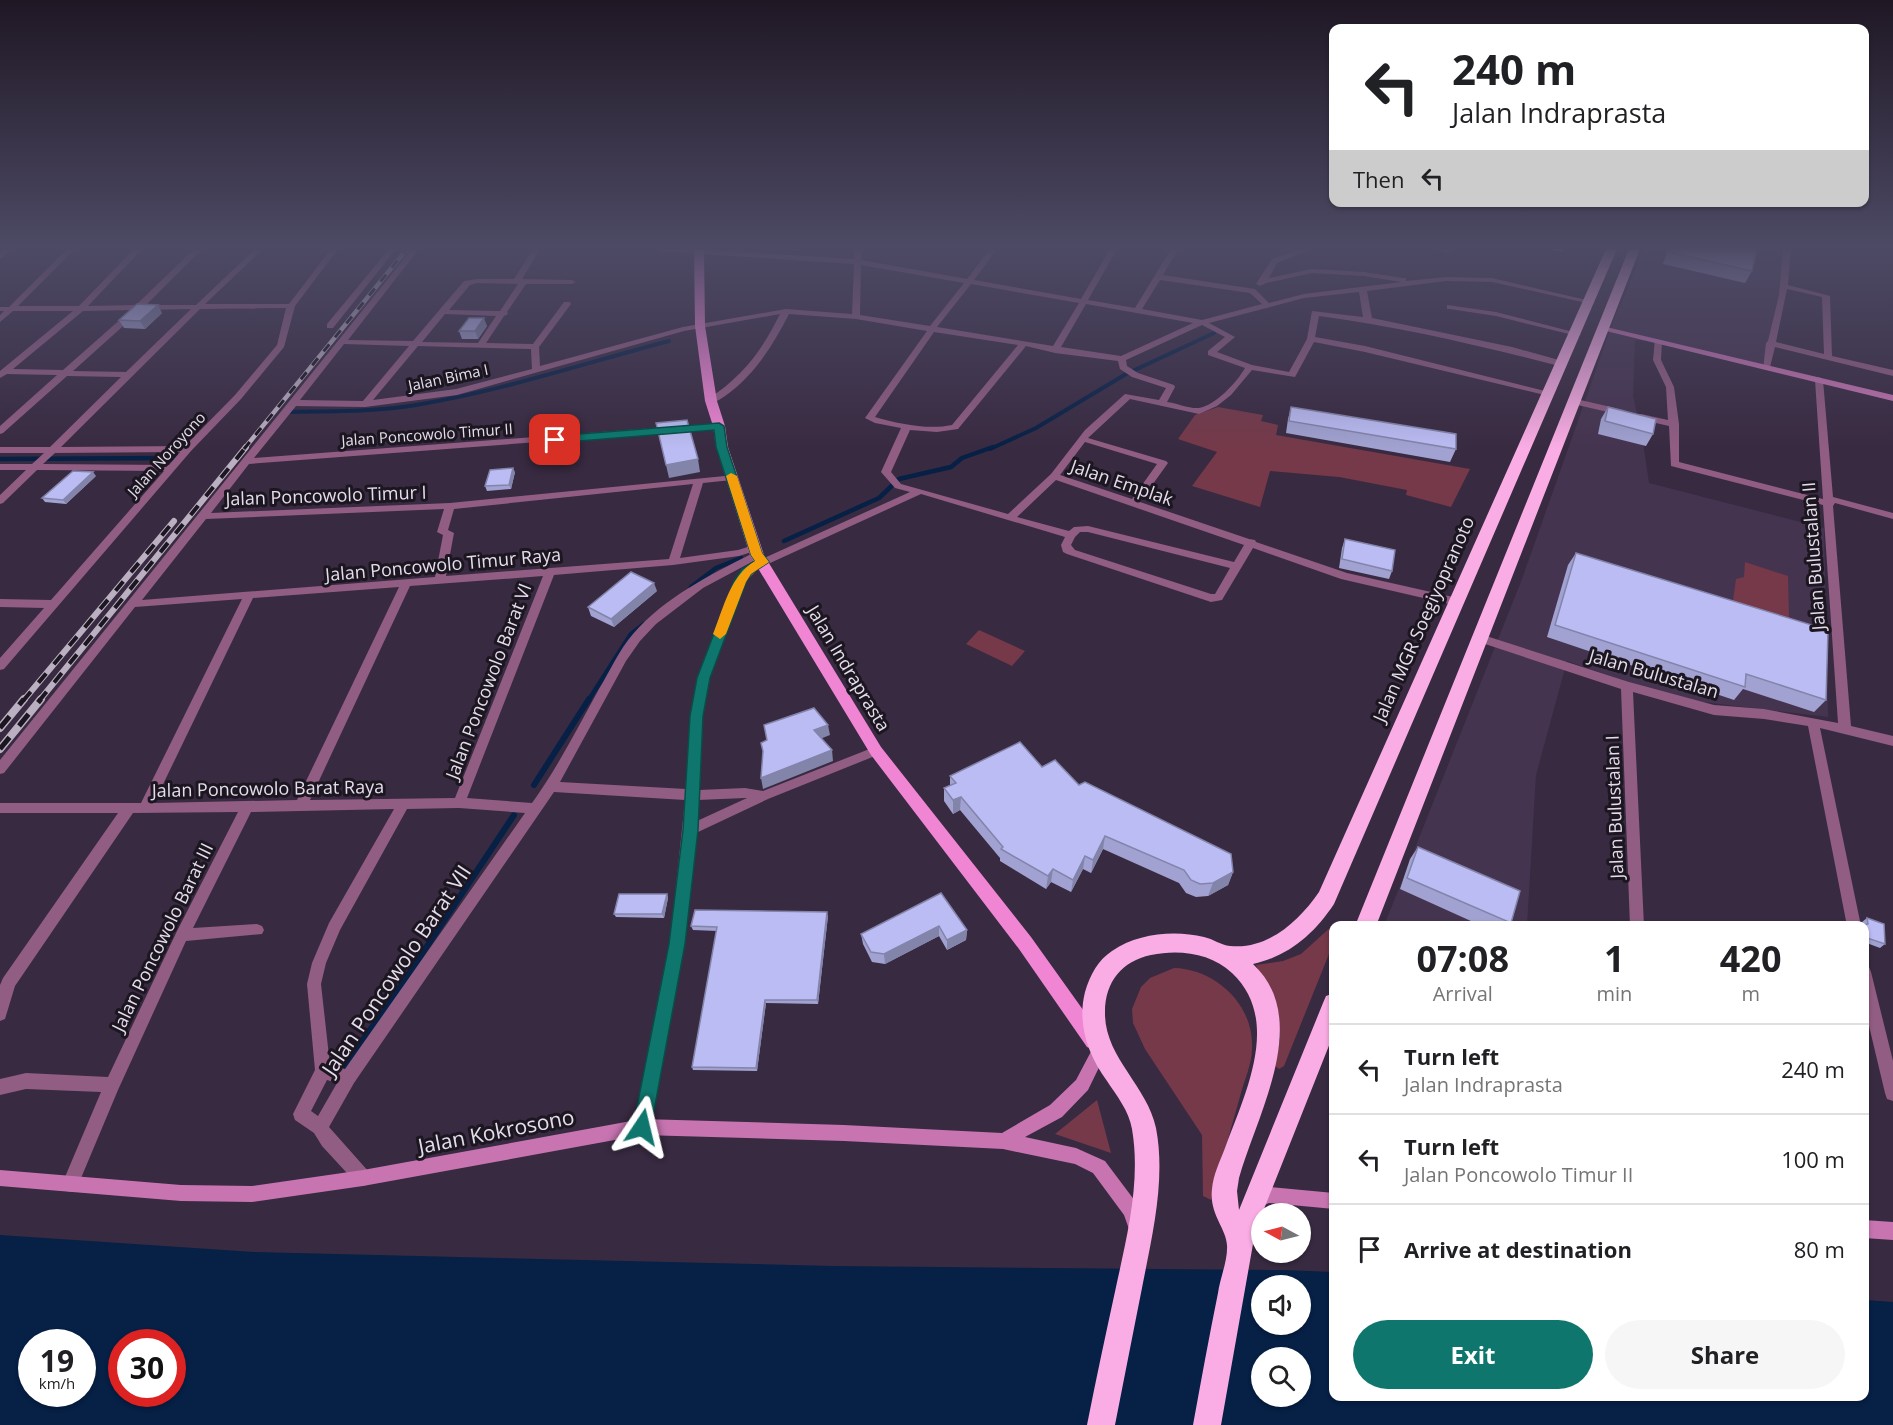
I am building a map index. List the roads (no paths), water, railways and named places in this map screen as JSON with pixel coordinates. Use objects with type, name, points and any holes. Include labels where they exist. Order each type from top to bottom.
[{"type":"highway","name":"Jalan MGR Soegiyopranoto","points":[[1228,956],[1253,954],[1272,948],[1296,935],[1315,918],[1327,898],[1585,316]]},
{"type":"highway","points":[[1367,921],[1610,316]]},
{"type":"highway","name":"Jalan MGR Soegiyopranoto","points":[[1101,1425],[1138,1240],[1147,1179],[1144,1131],[1139,1108],[1100,1049],[1094,1010],[1097,987],[1108,968],[1120,957],[1145,946],[1186,943],[1207,947],[1228,956],[1246,968],[1265,1001],[1269,1024],[1269,1053],[1224,1184],[1225,1209],[1240,1246]]},
{"type":"highway","points":[[1207,1425],[1240,1246],[1254,1202],[1329,1015]]},
{"type":"main road","name":"Jalan Indraprasta","points":[[700,316],[711,401],[719,426],[722,447],[758,555],[876,751],[1024,943],[1100,1049]]},
{"type":"street","points":[[2,373],[72,316]]},
{"type":"street","points":[[0,431],[129,316]]},
{"type":"street","points":[[0,501],[190,316]]},
{"type":"street","name":"Jalan Noroyono","points":[[0,666],[188,449],[238,397],[281,345],[289,316]]},
{"type":"street","points":[[330,326],[339,316]]},
{"type":"street","points":[[248,461],[365,316]]},
{"type":"street","name":"Jalan Bima I","points":[[364,404],[438,316]]},
{"type":"street","name":"Jalan Bima I","points":[[481,345],[503,316]]},
{"type":"street","points":[[536,369],[535,347],[558,316]]},
{"type":"street","name":"Jalan Bima I","points":[[295,403],[364,404],[457,392],[700,326],[760,316]]},
{"type":"street","points":[[711,401],[736,385],[743,377],[769,345],[784,316]]},
{"type":"street","name":"Jalan Bima I","points":[[838,316],[1122,359]]},
{"type":"street","points":[[943,316],[870,416],[873,420],[907,426],[945,429],[955,427],[1023,345]]},
{"type":"street","points":[[1055,350],[1074,316]]},
{"type":"street","points":[[1167,316],[1202,322],[1231,337],[1211,353],[1250,367],[1292,375],[1311,339],[1315,316]]},
{"type":"street","points":[[1161,404],[1171,387],[1132,374],[1123,367],[1122,359],[1202,322],[1227,316]]},
{"type":"street","points":[[1334,316],[1368,320],[1512,350],[1563,364]]},
{"type":"street","points":[[1367,316],[1368,320]]},
{"type":"street","points":[[1502,316],[1577,334]]},
{"type":"street","points":[[1766,367],[1777,316]]},
{"type":"street","points":[[1827,316],[1828,357]]},
{"type":"street","points":[[1605,328],[1893,398]]},
{"type":"street","points":[[1311,339],[1365,349],[1550,395]]},
{"type":"street","points":[[1658,341],[1657,360],[1670,387],[1674,424],[1674,464],[1893,516]]},
{"type":"street","name":"Jalan Bima I","points":[[344,342],[535,347]]},
{"type":"street","points":[[1770,343],[1893,373]]},
{"type":"street","points":[[1054,476],[1083,439],[1128,396],[1194,411],[1209,408],[1239,384],[1250,367]]},
{"type":"street","points":[[2,373],[129,375]]},
{"type":"street","name":"Jalan Bulustalan II","points":[[1820,381],[1845,730]]},
{"type":"street","points":[[1576,402],[1674,424]]},
{"type":"street","name":"Jalan Poncowolo Timur II","points":[[248,461],[719,426]]},
{"type":"street","points":[[907,426],[887,467],[888,475],[895,482],[1010,518],[1071,534]]},
{"type":"street","points":[[1083,439],[1163,463],[1134,504]]},
{"type":"street","points":[[0,450],[50,452],[188,449]]},
{"type":"street","name":"Jalan Poncowolo Timur I","points":[[0,769],[248,461]]},
{"type":"street","points":[[0,467],[172,468]]},
{"type":"street","name":"Jalan Emplak","points":[[1010,518],[1054,476],[1345,576],[1458,603]]},
{"type":"street","name":"Jalan Poncowolo Timur I","points":[[203,516],[450,506],[698,483],[732,477]]},
{"type":"street","points":[[673,562],[698,483]]},
{"type":"street","points":[[642,1127],[677,944],[690,830],[697,716],[703,678],[740,581],[758,555],[920,491]]},
{"type":"street","name":"Jalan Poncowolo Timur I","points":[[440,581],[449,532],[442,532],[450,506]]},
{"type":"street","points":[[1236,566],[1088,530],[1078,529],[1071,534],[1066,545],[1067,550],[1071,552],[1207,597],[1218,597],[1251,542]]},
{"type":"street","name":"Jalan Poncowolo Timur Raya","points":[[132,604],[673,562],[739,553],[758,555]]},
{"type":"street","name":"Jalan Poncowolo Barat VII","points":[[320,1127],[348,1078],[551,787],[622,658],[636,638],[652,621],[699,585],[758,555]]},
{"type":"street","name":"Jalan Poncowolo Barat VI","points":[[459,803],[550,572]]},
{"type":"street","points":[[302,805],[406,583]]},
{"type":"street","points":[[145,808],[249,596]]},
{"type":"street","points":[[0,603],[54,604]]},
{"type":"street","name":"Jalan Bulustalan","points":[[1480,638],[1627,686],[1714,710],[1764,714],[1813,722],[1893,741]]},
{"type":"street","name":"Jalan Bulustalan I","points":[[1627,686],[1637,921]]},
{"type":"street","points":[[1813,722],[1853,921]]},
{"type":"street","points":[[690,830],[763,796],[876,751]]},
{"type":"street","points":[[551,787],[692,795],[745,793],[763,796]]},
{"type":"street","name":"Jalan Poncowolo Barat Raya","points":[[0,808],[459,803],[536,809]]},
{"type":"street","points":[[363,1178],[328,1140],[320,1127],[301,1114],[323,1071],[314,984],[319,963],[334,927],[403,804]]},
{"type":"street","name":"Jalan Poncowolo Barat III","points":[[70,1184],[112,1085],[182,935],[247,807]]},
{"type":"street","points":[[0,1014],[8,982],[129,808]]},
{"type":"street","points":[[182,935],[257,930]]},
{"type":"street","points":[[1869,993],[1893,1093]]},
{"type":"street","points":[[1003,1141],[1056,1111],[1082,1085],[1100,1049]]},
{"type":"street","points":[[323,1071],[348,1078]]},
{"type":"street","points":[[0,1087],[26,1081],[112,1085]]},
{"type":"street","name":"Jalan Kokrosono","points":[[0,1178],[181,1193],[252,1194],[363,1178],[642,1127],[1003,1141],[1076,1156],[1099,1167],[1132,1211],[1138,1240]]},
{"type":"street","points":[[1254,1202],[1269,1195],[1329,1201]]},
{"type":"street","points":[[1869,1229],[1893,1231]]},
{"type":"water","points":[[0,1235],[254,1252],[833,1266],[1329,1272],[1329,1401],[1869,1401],[1869,1300],[1893,1302],[1893,1425],[0,1425]]},
{"type":"waterway","points":[[990,449],[1036,428],[1126,374],[1214,333]]},
{"type":"waterway","points":[[288,412],[352,411],[416,405],[512,384],[669,341]]},
{"type":"waterway","points":[[784,541],[879,498],[899,479],[951,467],[962,458],[993,447]]},
{"type":"waterway","points":[[0,459],[175,458]]},
{"type":"waterway","points":[[691,587],[716,568],[741,558]]},
{"type":"waterway","points":[[588,701],[631,634],[644,624]]},
{"type":"waterway","points":[[534,785],[589,699]]},
{"type":"waterway","points":[[378,1020],[514,815]]},
{"type":"waterway","points":[[341,1072],[379,1019]]},
{"type":"railway","points":[[244,449],[353,316]]},
{"type":"railway","points":[[39,701],[246,447]]},
{"type":"railway","points":[[23,701],[174,521]]},
{"type":"railway","points":[[0,728],[24,699]]},
{"type":"railway","points":[[0,749],[41,699]]}]
